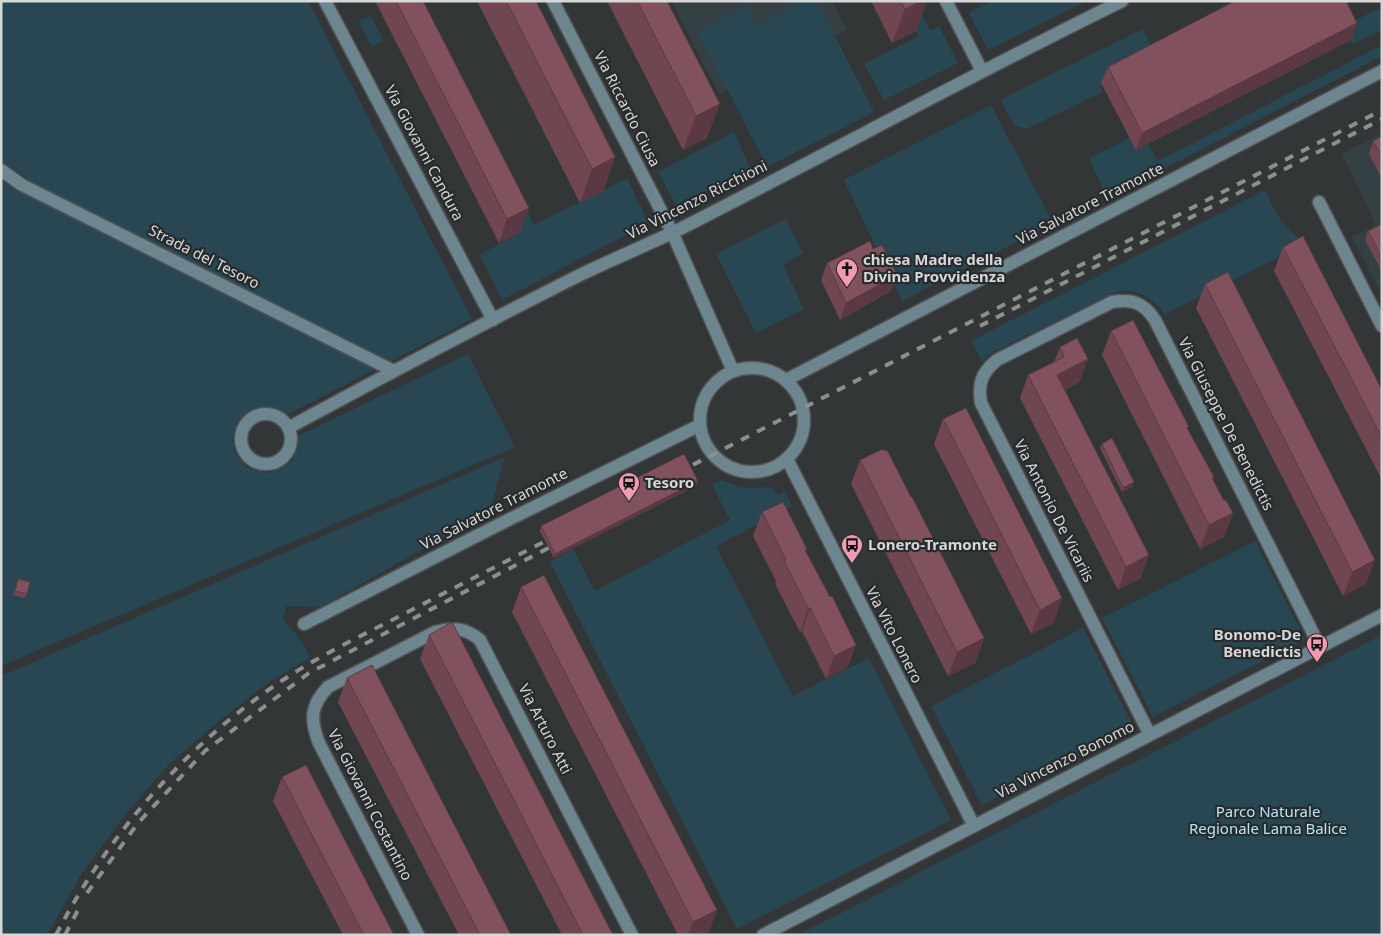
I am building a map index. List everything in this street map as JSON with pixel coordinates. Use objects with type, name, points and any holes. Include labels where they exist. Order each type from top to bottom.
[{"type":"street","name":"Via Giovanni Candura","points":[[326,1],[493,320]]},
{"type":"street","name":"Via Riccardo Ciusa","points":[[553,1],[672,232],[733,372]]},
{"type":"street","points":[[946,1],[982,71]]},
{"type":"street","name":"Via Vincenzo Ricchioni","points":[[288,428],[586,272],[672,232],[982,71],[1122,1]]},
{"type":"street","name":"Via Salvatore Tramonte","points":[[786,380],[1382,71]]},
{"type":"street","name":"Strada del Tesoro","points":[[1,170],[22,185],[394,371]]},
{"type":"street","points":[[1319,202],[1382,326]]},
{"type":"street","name":"Via Giuseppe De Benedictis","points":[[1054,331],[1112,302],[1125,300],[1138,303],[1148,310],[1159,328],[1320,647]]},
{"type":"street","name":"Via Antonio De Vicariis","points":[[1054,331],[997,360],[988,367],[981,377],[979,390],[981,403],[1150,735]]},
{"type":"street","points":[[747,368],[775,373],[786,380],[796,392],[802,406],[804,421],[802,435],[795,449],[786,459],[771,468],[756,472],[740,470],[725,464],[713,454],[704,440],[700,424],[702,408],[708,393],[719,380],[733,372],[747,368]]},
{"type":"street","name":"Via Salvatore Tramonte","points":[[304,624],[700,424]]},
{"type":"street","name":"Via Vito Lonero","points":[[786,459],[974,826]]},
{"type":"street","name":"Via Vincenzo Bonomo","points":[[763,935],[1382,615]]},
{"type":"street","name":"Via Arturo Atti","points":[[378,662],[436,632],[449,628],[462,629],[472,633],[480,640],[632,935]]},
{"type":"street","name":"Via Giovanni Costantino","points":[[378,662],[328,688],[319,696],[312,716],[314,730],[418,935]]},
{"type":"shaded area","points":[[671,1],[832,1],[847,30],[719,94]]},
{"type":"shaded area","points":[[1382,133],[1382,295],[1352,237],[1376,225],[1342,154]]},
{"type":"green space","points":[[1,1],[308,1],[472,319],[391,361],[43,189],[1,161]]},
{"type":"green space","points":[[801,1],[817,1],[874,112],[767,167],[698,32],[747,6],[757,26]]},
{"type":"green space","points":[[901,1],[915,1],[930,30],[939,26],[958,63],[884,100],[864,64],[919,36]]},
{"type":"green space","points":[[991,1],[1087,1],[988,50],[969,13]]},
{"type":"green space","points":[[1379,8],[1382,13],[1382,30],[1353,44],[1344,27]]},
{"type":"green space","points":[[371,16],[383,40],[372,47],[359,21]]},
{"type":"green space","points":[[1143,29],[1155,56],[1100,85],[1103,92],[1026,129],[1015,126],[1000,100]]},
{"type":"green space","points":[[1382,45],[1382,56],[1107,198],[1089,158],[1130,138],[1148,144],[1158,161]]},
{"type":"green space","points":[[991,105],[1053,223],[902,301],[844,180]]},
{"type":"green space","points":[[734,132],[750,169],[677,207],[658,172]]},
{"type":"green space","points":[[627,178],[648,223],[502,300],[480,255],[520,232],[516,190],[534,225]]},
{"type":"green space","points":[[1,181],[372,367],[372,371],[285,416],[267,407],[248,412],[236,424],[232,440],[235,453],[248,468],[269,473],[292,461],[298,436],[468,354],[515,447],[1,666]]},
{"type":"green space","points":[[1265,190],[1281,221],[1292,232],[1308,243],[1165,314],[1142,294],[1128,291],[1113,293],[988,355],[982,362],[971,341]]},
{"type":"green space","points":[[786,219],[803,253],[783,265],[804,309],[756,333],[716,254]]},
{"type":"green space","points":[[505,457],[490,511],[320,607],[286,606],[283,618],[302,642],[310,658],[269,682],[170,763],[125,815],[82,873],[47,935],[1,935],[1,676]]},
{"type":"green space","points":[[721,480],[740,487],[771,487],[778,495],[785,492],[792,506],[716,546],[793,696],[869,658],[951,820],[737,929],[550,562],[573,549],[595,591],[730,520],[712,485]]},
{"type":"green space","points":[[1255,541],[1305,639],[1153,717],[1102,618]]},
{"type":"green space","points":[[1083,628],[1134,727],[982,805],[931,706]]},
{"type":"green space","name":"Parco Naturale Regionale Lama Balice","points":[[1382,635],[1382,935],[798,935]]},
{"type":"building","points":[[396,1],[423,1],[529,208],[507,219]]},
{"type":"building","points":[[506,1],[536,1],[615,157],[592,169]]},
{"type":"building","points":[[637,1],[667,1],[720,104],[696,116]]},
{"type":"building","points":[[900,1],[921,1],[905,9]]},
{"type":"building","points":[[1235,1],[1346,1],[1357,23],[1142,133],[1108,67]]},
{"type":"building","points":[[1382,136],[1382,157],[1373,141]]},
{"type":"building","points":[[1382,224],[1382,258],[1368,231]]},
{"type":"building","points":[[1303,236],[1382,390],[1382,438],[1283,247]]},
{"type":"building","points":[[870,241],[873,249],[882,245],[897,275],[846,303],[827,263]]},
{"type":"building","points":[[1228,272],[1375,560],[1352,572],[1205,284]]},
{"type":"building","points":[[1133,320],[1189,427],[1187,428],[1214,477],[1212,478],[1224,501],[1226,500],[1233,513],[1209,525],[1111,331]]},
{"type":"building","points":[[1077,338],[1088,359],[1057,375],[1149,555],[1126,567],[1028,375],[1064,357],[1060,347]]},
{"type":"building","points":[[966,408],[1062,598],[1040,610],[943,419]]},
{"type":"building","points":[[1112,438],[1134,482],[1123,488],[1102,444]]},
{"type":"building","points":[[883,449],[884,451],[887,450],[984,638],[957,652],[860,460]]},
{"type":"building","points":[[684,454],[698,481],[555,554],[541,526]]},
{"type":"building","points":[[783,502],[807,549],[805,550],[830,597],[832,596],[856,645],[834,656],[784,561],[786,560],[762,512]]},
{"type":"building","points":[[544,575],[717,910],[693,922],[521,587]]},
{"type":"building","points":[[18,579],[30,582],[27,594],[15,591]]},
{"type":"building","points":[[452,622],[613,935],[583,935],[429,635]]},
{"type":"building","points":[[372,665],[511,935],[480,935],[347,678]]},
{"type":"building","points":[[306,765],[394,935],[364,935],[282,777]]},
{"type":"railway","points":[[677,473],[1382,110]]},
{"type":"railway","points":[[980,326],[1382,119]]},
{"type":"railway","points":[[56,935],[77,897],[127,825],[155,791],[217,730],[286,678],[326,654],[557,535]]},
{"type":"railway","points":[[87,893],[138,823],[205,751],[309,673],[560,542]]},
{"type":"railway","points":[[65,935],[78,910]]},
{"type":"place","name":"chiesa Madre della Divina Provvidenza","points":[[847,288]]},
{"type":"place","name":"Tesoro","points":[[629,502]]},
{"type":"place","name":"Lonero-Tramonte","points":[[852,564]]},
{"type":"place","name":"Bonomo-De Benedictis","points":[[1317,663]]}]
